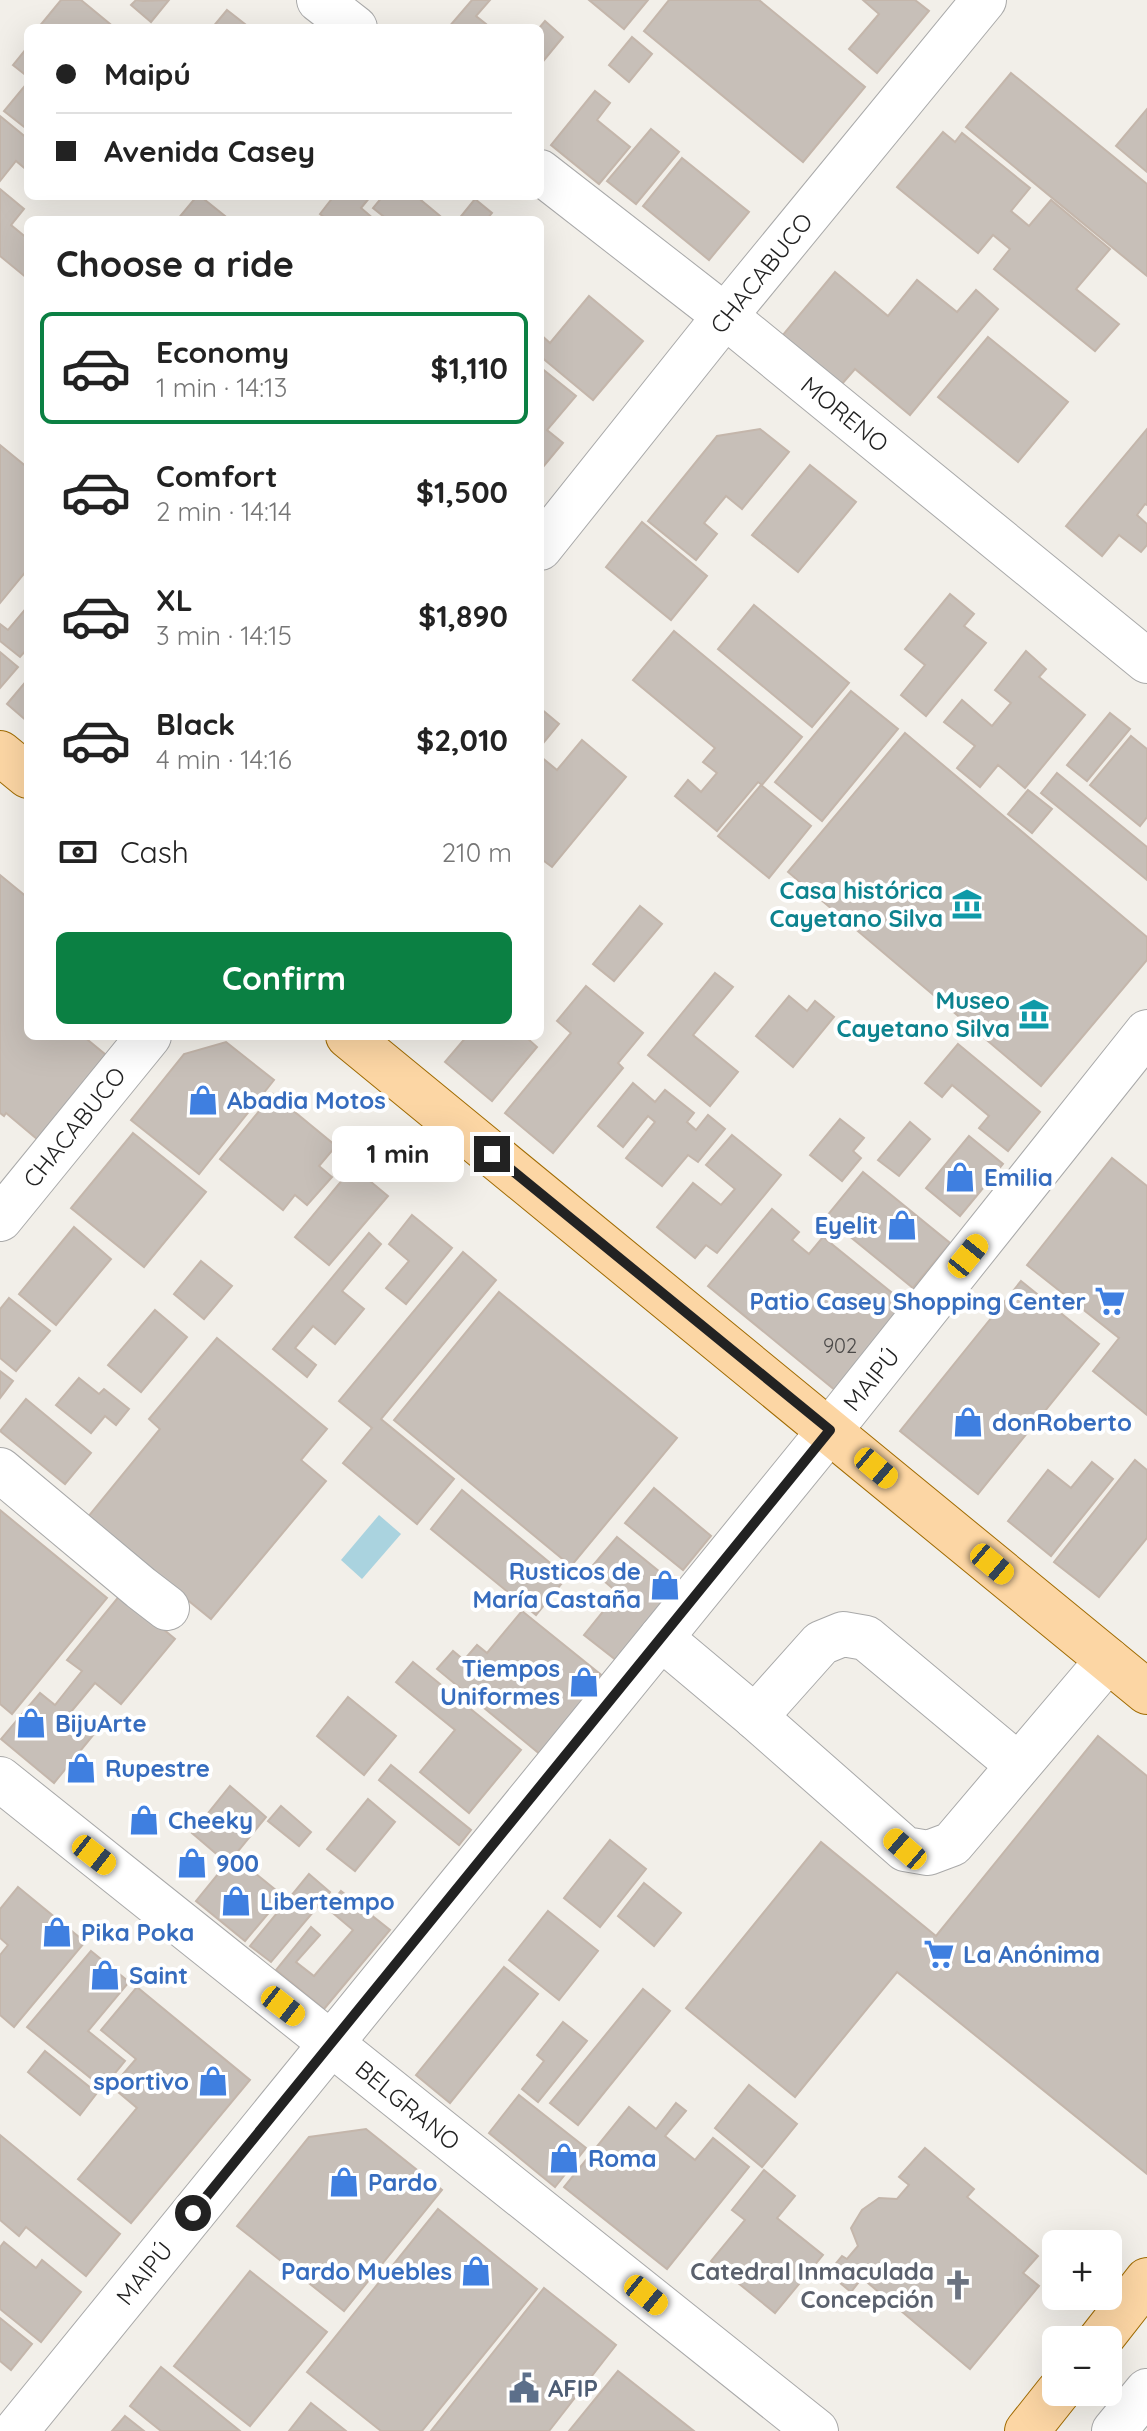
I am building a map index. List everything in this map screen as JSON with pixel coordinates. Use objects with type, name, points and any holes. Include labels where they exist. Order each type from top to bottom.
[{"type":"main road","points":[[0,753],[24,773]]},
{"type":"main road","points":[[353,1040],[1147,1692]]},
{"type":"main road","points":[[1111,2326],[1147,2280]]},
{"type":"main road","points":[[1027,2431],[1047,2406]]},
{"type":"street","points":[[319,0],[350,24]]},
{"type":"street","name":"CHACABUCO","points":[[544,543],[984,0]]},
{"type":"street","name":"MORENO","points":[[544,175],[725,316],[1147,661]]},
{"type":"street","name":"MAIPÚ","points":[[16,2431],[830,1430],[1147,1032]]},
{"type":"street","name":"CHACABUCO","points":[[0,1219],[146,1040]]},
{"type":"street","points":[[0,1470],[167,1608]]},
{"type":"street","points":[[755,1717],[821,1643],[843,1634],[866,1638],[1018,1765]]},
{"type":"street","points":[[661,1638],[905,1849],[928,1853],[952,1844],[1108,1660]]},
{"type":"street","name":"BELGRANO","points":[[0,1779],[816,2431]]},
{"type":"street","points":[[1114,2431],[1147,2391]]},
{"type":"water","points":[[379,1515],[401,1534],[362,1579],[341,1560]]},
{"type":"building","points":[[61,0],[81,0],[110,24],[41,24]]},
{"type":"building","points":[[136,0],[169,0],[151,22],[131,5]]},
{"type":"building","points":[[472,0],[490,0],[476,16],[486,24],[451,24]]},
{"type":"building","points":[[589,0],[648,0],[624,29]]},
{"type":"building","points":[[669,0],[759,0],[865,87],[803,162],[644,31]]},
{"type":"building","points":[[863,0],[915,0],[929,11],[877,73],[849,49],[879,14]]},
{"type":"building","points":[[227,10],[245,24],[215,24]]},
{"type":"building","points":[[545,21],[563,37],[544,60],[544,24]]},
{"type":"building","points":[[632,37],[652,54],[629,82],[609,65]]},
{"type":"building","points":[[24,51],[24,74],[13,65]]},
{"type":"building","points":[[1011,73],[1147,184],[1147,276],[966,127]]},
{"type":"building","points":[[24,87],[24,127],[4,111]]},
{"type":"building","points":[[595,91],[610,103],[597,120],[630,147],[599,184],[551,145]]},
{"type":"building","points":[[1147,109],[1147,172],[1116,146]]},
{"type":"building","points":[[0,116],[24,136],[24,168],[16,161],[0,181]]},
{"type":"building","points":[[651,129],[679,152],[636,204],[607,181]]},
{"type":"building","points":[[943,132],[955,142],[962,133],[1030,188],[1011,211],[1029,226],[1051,200],[1110,249],[1076,289],[1119,324],[1095,351],[994,269],[1010,249],[993,235],[978,253],[897,187]]},
{"type":"building","points":[[682,158],[749,212],[709,260],[643,206]]},
{"type":"building","points":[[0,189],[24,209],[11,225],[24,236],[24,276],[0,256]]},
{"type":"building","points":[[194,200],[205,200],[225,216],[180,216]]},
{"type":"building","points":[[331,200],[368,200],[361,208],[370,216],[323,216],[320,214]]},
{"type":"building","points":[[380,200],[421,200],[440,216],[383,216],[373,208]]},
{"type":"building","points":[[474,200],[492,213],[490,216],[461,216]]},
{"type":"building","points":[[835,272],[888,316],[917,280],[957,312],[976,290],[998,309],[910,415],[855,369],[841,385],[782,336]]},
{"type":"building","points":[[589,296],[643,341],[593,400],[544,359],[544,338],[550,343]]},
{"type":"building","points":[[988,337],[1068,402],[1018,462],[938,397]]},
{"type":"building","points":[[544,370],[576,396],[547,430],[563,443],[544,466]]},
{"type":"building","points":[[760,429],[789,452],[742,509],[726,496],[704,523],[717,534],[696,560],[648,521],[717,436]]},
{"type":"building","points":[[1147,429],[1147,505],[1137,515],[1147,524],[1147,545],[1141,552],[1119,535],[1102,556],[1066,526]]},
{"type":"building","points":[[0,445],[24,465],[24,574],[0,603]]},
{"type":"building","points":[[810,465],[856,502],[798,572],[752,535]]},
{"type":"building","points":[[642,522],[707,576],[671,620],[606,567]]},
{"type":"building","points":[[950,594],[974,614],[964,626],[986,643],[926,716],[901,695],[925,665],[905,649]]},
{"type":"building","points":[[754,605],[849,683],[812,727],[718,649]]},
{"type":"building","points":[[24,611],[24,652],[20,657],[0,641],[0,624],[8,630]]},
{"type":"building","points":[[674,631],[802,737],[762,785],[758,782],[717,831],[675,796],[688,780],[701,792],[717,773],[703,762],[715,748],[633,680]]},
{"type":"building","points":[[1026,651],[1046,669],[1039,677],[1085,715],[1025,788],[998,765],[980,787],[957,768],[975,746],[944,722],[962,700],[992,726],[1011,703],[995,690]]},
{"type":"building","points":[[0,652],[18,667],[0,688]]},
{"type":"building","points":[[24,684],[24,719],[7,704]]},
{"type":"building","points":[[851,691],[898,729],[822,821],[775,782]]},
{"type":"building","points":[[544,711],[559,724],[544,742]]},
{"type":"building","points":[[1110,713],[1130,729],[1087,781],[1067,765]]},
{"type":"building","name":"Casa histórica Cayetano Silva","points":[[905,733],[1147,937],[1147,960],[1041,1086],[788,872]]},
{"type":"building","points":[[1131,736],[1147,749],[1147,817],[1140,826],[1090,785]]},
{"type":"building","points":[[582,740],[626,777],[552,867],[544,861],[544,759],[557,770]]},
{"type":"building","points":[[1057,773],[1147,847],[1147,880],[1041,793]]},
{"type":"building","points":[[761,785],[811,826],[769,878],[718,836]]},
{"type":"building","points":[[1028,790],[1052,809],[1032,833],[1008,814]]},
{"type":"building","points":[[0,875],[24,895],[24,1040],[88,1040],[106,1055],[37,1139],[6,1113],[4,1116],[0,1113]]},
{"type":"building","points":[[640,906],[662,924],[614,981],[593,964]]},
{"type":"building","points":[[715,973],[733,987],[693,1035],[738,1072],[710,1106],[648,1055]]},
{"type":"building","points":[[586,986],[643,1033],[618,1063],[623,1068],[553,1153],[505,1113],[571,1033],[557,1021]]},
{"type":"building","points":[[789,996],[807,1011],[815,1001],[834,1017],[793,1067],[756,1036]]},
{"type":"building","points":[[464,1040],[529,1040],[537,1047],[492,1101],[445,1062]]},
{"type":"building","name":"Abadia Motos","points":[[226,1042],[274,1080],[199,1174],[131,1120],[184,1054]]},
{"type":"building","points":[[958,1044],[1040,1112],[1008,1151],[979,1128],[989,1116],[952,1085],[942,1097],[925,1083]]},
{"type":"building","points":[[633,1083],[655,1102],[665,1090],[694,1113],[687,1122],[696,1130],[708,1115],[725,1129],[698,1162],[688,1155],[662,1186],[626,1158],[655,1122],[648,1116],[623,1147],[598,1126]]},
{"type":"building","points":[[273,1094],[336,1146],[319,1166],[332,1177],[307,1205],[295,1195],[283,1210],[220,1159]]},
{"type":"building","points":[[840,1119],[864,1138],[853,1151],[861,1158],[842,1181],[810,1155]]},
{"type":"building","points":[[910,1122],[930,1139],[899,1176],[878,1160]]},
{"type":"building","points":[[133,1133],[206,1192],[144,1267],[71,1208]]},
{"type":"building","points":[[732,1135],[781,1175],[717,1253],[706,1245],[695,1258],[657,1227],[693,1183],[721,1205],[735,1189],[706,1165]]},
{"type":"building","points":[[969,1136],[1003,1164],[960,1216],[926,1188]]},
{"type":"building","name":"Patio Casey Shopping Center","points":[[1112,1158],[1147,1186],[1147,1415],[1093,1371],[1119,1338],[1027,1265]]},
{"type":"building","points":[[353,1167],[388,1196],[329,1265],[295,1237]]},
{"type":"building","points":[[863,1172],[950,1243],[913,1288],[826,1217]]},
{"type":"building","points":[[772,1209],[799,1232],[792,1240],[809,1254],[823,1237],[912,1309],[841,1395],[708,1286]]},
{"type":"building","points":[[412,1215],[452,1248],[406,1304],[386,1288],[409,1261],[389,1244]]},
{"type":"building","points":[[74,1227],[111,1259],[56,1325],[19,1294]]},
{"type":"building","points":[[369,1233],[381,1244],[342,1291],[364,1309],[335,1344],[313,1326],[295,1348],[316,1365],[307,1377],[273,1349]]},
{"type":"building","points":[[463,1252],[496,1280],[381,1419],[454,1479],[417,1524],[343,1463],[372,1428],[339,1401]]},
{"type":"building","points":[[201,1261],[232,1286],[204,1319],[174,1294]]},
{"type":"building","points":[[1021,1281],[1099,1344],[978,1494],[900,1431]]},
{"type":"building","points":[[499,1292],[677,1438],[571,1566],[394,1420]]},
{"type":"building","points":[[9,1298],[50,1331],[16,1371],[0,1358],[0,1309]]},
{"type":"building","points":[[155,1310],[187,1337],[141,1392],[108,1365]]},
{"type":"building","points":[[217,1338],[327,1429],[301,1460],[326,1481],[211,1619],[87,1518],[160,1429],[149,1419]]},
{"type":"building","points":[[0,1371],[13,1381],[0,1398]]},
{"type":"building","points":[[79,1378],[99,1394],[104,1389],[129,1409],[116,1425],[105,1416],[91,1433],[56,1405]]},
{"type":"building","points":[[26,1399],[91,1453],[65,1484],[0,1431]]},
{"type":"building","points":[[1135,1460],[1147,1470],[1147,1538],[1099,1597],[1054,1562]]},
{"type":"building","points":[[1092,1462],[1113,1479],[1051,1556],[1008,1521],[1048,1470],[1071,1488]]},
{"type":"building","points":[[654,1488],[711,1536],[683,1570],[625,1523]]},
{"type":"building","points":[[462,1490],[567,1577],[536,1615],[431,1529]]},
{"type":"building","points":[[0,1510],[107,1598],[12,1714],[0,1704]]},
{"type":"building","points":[[617,1537],[677,1586],[616,1660],[584,1635],[618,1593],[590,1569]]},
{"type":"building","points":[[121,1594],[175,1639],[121,1704],[95,1683],[70,1713],[94,1734],[54,1783],[1,1739],[40,1693],[55,1705],[82,1671],[67,1660]]},
{"type":"building","points":[[522,1611],[605,1678],[541,1755],[437,1669],[453,1651],[464,1660],[477,1645],[487,1653]]},
{"type":"building","points":[[413,1662],[521,1750],[469,1813],[420,1772],[455,1730],[396,1682]]},
{"type":"building","points":[[348,1697],[396,1736],[364,1775],[317,1736]]},
{"type":"building","name":"La Anónima","points":[[1098,1736],[1147,1776],[1147,2174],[897,1972],[795,2097],[686,2008],[821,1842],[936,1936]]},
{"type":"building","points":[[391,1765],[471,1830],[459,1845],[379,1780]]},
{"type":"building","points":[[230,1786],[266,1817],[234,1856],[283,1896],[245,1941],[196,1901],[227,1863],[192,1833]]},
{"type":"building","points":[[368,1799],[395,1822],[355,1871],[327,1849]]},
{"type":"building","points":[[281,1806],[311,1832],[299,1846],[268,1821]]},
{"type":"building","points":[[610,1840],[646,1869],[600,1927],[564,1898]]},
{"type":"building","points":[[309,1874],[330,1892],[271,1962],[250,1946]]},
{"type":"building","points":[[644,1883],[681,1913],[654,1946],[618,1916]]},
{"type":"building","points":[[18,1887],[85,1942],[14,2027],[0,2015],[0,1955],[8,1945],[0,1938],[0,1909]]},
{"type":"building","points":[[341,1891],[390,1930],[324,2009],[276,1970],[311,1927],[320,1935],[296,1962],[314,1976],[353,1930],[327,1908]]},
{"type":"building","points":[[548,1911],[598,1951],[559,2000],[509,1960]]},
{"type":"building","points":[[91,1951],[129,1982],[88,2031],[125,2061],[103,2088],[27,2027]]},
{"type":"building","points":[[504,1967],[538,1994],[450,2103],[416,2075]]},
{"type":"building","points":[[137,1987],[250,2080],[131,2223],[78,2179],[137,2108],[112,2087],[136,2059],[101,2030]]},
{"type":"building","points":[[643,1989],[670,2011],[578,2125],[550,2103]]},
{"type":"building","points":[[563,2022],[587,2041],[538,2102],[522,2089],[544,2061],[537,2055]]},
{"type":"building","points":[[45,2051],[97,2093],[80,2115],[28,2072]]},
{"type":"building","points":[[749,2085],[797,2124],[762,2167],[715,2128]]},
{"type":"building","points":[[519,2095],[586,2148],[555,2187],[489,2133]]},
{"type":"building","points":[[676,2103],[686,2111],[665,2136],[695,2160],[713,2138],[749,2167],[667,2269],[564,2187],[629,2107],[656,2129]]},
{"type":"building","points":[[366,2129],[442,2190],[344,2311],[237,2226],[309,2137]]},
{"type":"building","points":[[0,2135],[120,2234],[86,2276],[26,2227],[19,2236],[0,2220]]},
{"type":"building","points":[[925,2148],[974,2189],[967,2197],[1038,2256],[1023,2273],[1039,2286],[970,2369],[862,2278],[851,2292],[828,2273],[842,2256],[847,2259],[858,2246],[851,2228],[862,2210],[879,2198],[897,2199],[909,2185],[899,2177]]},
{"type":"building","points":[[764,2170],[795,2196],[777,2218],[823,2255],[775,2313],[711,2261],[745,2220],[732,2210]]},
{"type":"building","points":[[438,2209],[537,2289],[422,2431],[381,2431],[307,2372]]},
{"type":"building","points":[[4,2242],[36,2268],[42,2260],[81,2292],[41,2342],[0,2309],[0,2247]]},
{"type":"building","points":[[250,2271],[327,2332],[250,2426],[174,2366]]},
{"type":"building","name":"AFIP","points":[[544,2288],[616,2345],[549,2431],[431,2431]]},
{"type":"building","points":[[0,2318],[32,2344],[11,2370],[0,2361]]},
{"type":"building","points":[[161,2367],[240,2431],[161,2431],[130,2406]]},
{"type":"building","points":[[618,2371],[694,2431],[569,2431]]},
{"type":"building","points":[[311,2403],[346,2431],[289,2431]]},
{"type":"building","points":[[125,2416],[144,2431],[112,2431]]},
{"type":"place","name":"Casa histórica Cayetano Silva","points":[[967,904]]},
{"type":"place","name":"Museo Cayetano Silva","points":[[1034,1014]]},
{"type":"place","name":"Abadia Motos","points":[[203,1100]]},
{"type":"place","name":"Emilia","points":[[960,1177]]},
{"type":"place","name":"Eyelit","points":[[902,1225]]},
{"type":"place","name":"Patio Casey Shopping Center","points":[[1110,1301]]},
{"type":"place","name":"donRoberto","points":[[968,1422]]},
{"type":"place","name":"Rusticos de María Castaña","points":[[665,1585]]},
{"type":"place","name":"Tiempos Uniformes","points":[[584,1682]]},
{"type":"place","name":"BijuArte","points":[[31,1723]]},
{"type":"place","name":"Rupestre","points":[[81,1768]]},
{"type":"place","name":"Cheeky","points":[[144,1820]]},
{"type":"place","name":"900","points":[[192,1863]]},
{"type":"place","name":"Libertempo","points":[[236,1901]]},
{"type":"place","name":"Pika Poka","points":[[57,1932]]},
{"type":"place","name":"La Anónima","points":[[939,1954]]},
{"type":"place","name":"Saint","points":[[105,1975]]},
{"type":"place","name":"sportivo","points":[[213,2081]]},
{"type":"place","name":"Roma","points":[[564,2158]]},
{"type":"place","name":"Pardo","points":[[344,2182]]},
{"type":"place","name":"Pardo Muebles","points":[[476,2271]]},
{"type":"place","name":"Catedral Inmaculada Concepción","points":[[958,2285]]},
{"type":"place","name":"AFIP","points":[[524,2388]]},
{"type":"route","points":[[193,2213],[830,1430],[492,1154]]}]
